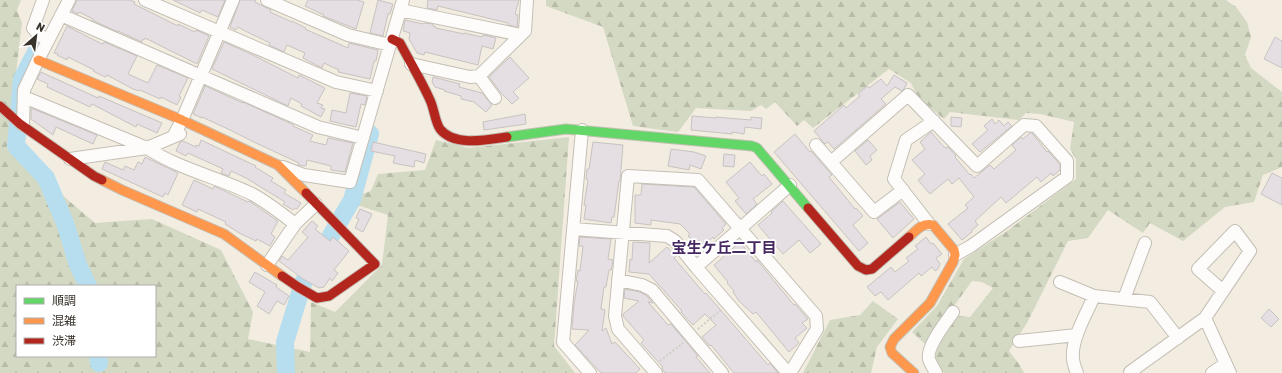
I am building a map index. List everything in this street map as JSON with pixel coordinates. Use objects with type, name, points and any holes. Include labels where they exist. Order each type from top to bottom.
[{"type":"street","points":[[43,0],[33,28],[45,38]]},
{"type":"street","points":[[21,125],[24,90],[38,60],[45,38],[61,15],[69,0]]},
{"type":"street","points":[[145,0],[336,82],[377,91]]},
{"type":"street","points":[[173,137],[182,120],[233,0]]},
{"type":"street","points":[[267,0],[348,35],[400,43],[431,101],[439,128],[447,135],[457,139],[477,141],[566,129],[752,146],[757,148],[790,185],[858,266],[866,270],[872,269],[923,225],[929,224]]},
{"type":"street","points":[[411,64],[470,77],[479,76],[525,31],[527,0]]},
{"type":"street","points":[[38,60],[182,120],[278,165],[304,175],[350,182],[402,3],[521,35]]},
{"type":"street","points":[[61,15],[318,127],[363,138]]},
{"type":"street","points":[[479,76],[495,98]]},
{"type":"street","points":[[831,162],[908,95],[977,166],[1024,125],[1036,126],[1067,161],[1067,177],[972,246],[955,255]]},
{"type":"street","points":[[24,97],[147,148],[161,157],[251,194],[269,204],[295,224]]},
{"type":"street","points":[[0,106],[21,125],[94,176],[122,190],[224,234],[317,298],[329,296],[374,264],[278,165]]},
{"type":"street","points":[[908,370],[892,353],[890,347],[894,339],[930,303],[953,262],[955,255],[954,250],[933,225],[929,224],[894,179],[906,140],[934,121]]},
{"type":"street","points":[[70,159],[147,148],[197,127]]},
{"type":"street","points":[[582,130],[563,342],[590,373]]},
{"type":"street","points":[[816,145],[874,212],[903,190]]},
{"type":"street","points":[[573,229],[622,233],[667,236],[675,241],[789,373],[817,328],[816,316],[698,180],[628,176],[622,233],[615,316],[618,329],[656,373]]},
{"type":"street","points":[[696,267],[790,185]]},
{"type":"street","points":[[267,265],[295,224],[316,204]]},
{"type":"street","points":[[1130,373],[1205,318],[1224,291],[1250,252],[1235,231],[1198,269],[1224,291]]},
{"type":"street","points":[[1124,299],[1145,243]]},
{"type":"street","points":[[618,280],[642,285],[652,290],[722,373]]},
{"type":"street","points":[[1060,282],[1094,296],[1150,302],[1178,338]]},
{"type":"street","points":[[1077,373],[1073,358],[1073,349],[1077,335],[1094,296]]},
{"type":"street","points":[[936,373],[929,359],[931,346],[935,337],[952,312]]},
{"type":"street","points":[[1205,318],[1227,369],[1212,373]]},
{"type":"street","points":[[1018,341],[1077,335]]},
{"type":"green space","points":[[0,0],[21,0],[17,10],[22,23],[7,148],[95,223],[152,219],[221,250],[253,312],[248,339],[310,352],[311,302],[335,312],[382,265],[388,215],[354,204],[356,196],[371,191],[378,174],[425,170],[436,140],[468,148],[569,137],[554,346],[575,373],[0,373]]},
{"type":"green space","points":[[546,0],[1226,0],[1236,7],[1247,22],[1251,37],[1245,55],[1251,68],[1282,92],[1282,167],[1263,175],[1254,202],[1225,207],[1183,241],[1150,223],[1143,233],[1108,210],[1088,238],[1068,241],[1027,323],[1009,351],[1024,373],[944,373],[935,358],[938,345],[957,316],[970,317],[993,288],[982,282],[972,281],[926,345],[912,332],[937,306],[964,259],[1007,231],[1076,179],[1076,159],[1070,149],[1074,122],[1040,114],[1026,113],[1019,120],[950,112],[944,119],[918,97],[911,83],[889,69],[813,128],[804,120],[797,126],[775,102],[766,109],[761,105],[751,111],[696,108],[677,132],[633,126],[603,27],[546,6]]},
{"type":"green space","points":[[873,301],[898,319],[877,347],[871,373],[803,373],[830,320],[860,315]]},
{"type":"building","points":[[77,0],[130,0],[135,2],[134,4],[178,26],[178,24],[195,32],[196,30],[209,36],[197,64],[145,38],[142,42],[92,20],[93,19],[79,12],[78,14],[72,11]]},
{"type":"building","points":[[173,0],[225,0],[218,17],[202,10],[200,13]]},
{"type":"building","points":[[240,0],[256,0],[255,2],[271,10],[270,12],[348,48],[349,43],[378,50],[370,79],[338,72],[339,70],[324,63],[322,68],[303,58],[305,53],[287,45],[284,52],[269,45],[270,43],[238,27],[236,30],[230,27]]},
{"type":"building","points":[[308,0],[357,0],[364,2],[356,29],[323,16],[324,15],[305,6]]},
{"type":"building","points":[[378,0],[393,4],[390,14],[388,14],[383,36],[370,33]]},
{"type":"building","points":[[428,0],[519,0],[515,14],[518,15],[517,27],[508,25],[508,23],[438,6],[437,10],[427,8]]},
{"type":"building","points":[[405,20],[423,24],[433,24],[436,28],[464,34],[482,37],[483,35],[496,38],[493,49],[482,46],[478,65],[425,52],[424,55],[417,53],[409,39],[410,33],[403,31]]},
{"type":"building","points":[[67,26],[102,44],[104,42],[137,56],[128,74],[148,83],[157,65],[188,78],[179,96],[181,97],[177,105],[161,97],[160,99],[140,90],[133,89],[107,75],[105,77],[68,57],[67,60],[54,53]]},
{"type":"building","points":[[1275,37],[1282,41],[1282,68],[1264,59]]},
{"type":"building","points":[[224,42],[298,78],[299,75],[325,88],[317,103],[323,105],[321,108],[325,109],[321,117],[301,106],[302,104],[291,98],[288,106],[212,69]]},
{"type":"building","points":[[510,57],[529,78],[513,92],[519,98],[512,104],[501,93],[489,77]]},
{"type":"building","points":[[41,72],[98,98],[99,96],[162,123],[157,133],[137,124],[136,127],[92,104],[90,107],[47,87],[48,84],[37,79]]},
{"type":"building","points":[[894,75],[907,83],[904,89],[902,91],[895,87],[881,99],[886,104],[834,149],[828,142],[825,144],[814,131],[844,105],[846,108],[860,96],[858,94],[867,86],[869,88],[881,79],[887,86]]},
{"type":"building","points":[[433,77],[460,84],[459,87],[482,93],[492,105],[486,112],[474,102],[461,99],[461,96],[435,87],[432,82]]},
{"type":"building","points":[[205,86],[294,125],[293,126],[313,135],[310,141],[326,145],[328,138],[353,143],[345,172],[331,170],[331,166],[307,160],[306,166],[298,165],[299,163],[193,114]]},
{"type":"building","points":[[350,93],[367,96],[365,105],[361,104],[356,127],[330,121],[332,110],[346,113]]},
{"type":"building","points":[[31,108],[97,135],[93,144],[56,127],[53,135],[31,119]]},
{"type":"building","points":[[525,114],[526,124],[484,130],[483,122]]},
{"type":"building","points":[[692,116],[751,120],[751,117],[762,118],[761,129],[745,127],[744,134],[691,130]]},
{"type":"building","points":[[951,117],[962,118],[961,127],[951,126]]},
{"type":"building","points":[[992,119],[995,124],[999,120],[1004,126],[1008,122],[1012,126],[980,152],[972,144],[988,130],[984,126]]},
{"type":"building","points":[[931,132],[945,148],[948,147],[974,178],[990,165],[994,169],[1016,150],[1012,145],[1021,137],[1023,139],[1030,133],[1032,133],[1047,152],[1048,151],[1060,165],[1060,170],[1053,176],[1051,173],[1041,182],[1037,177],[1006,203],[1001,197],[975,221],[978,225],[962,240],[948,224],[968,208],[965,205],[974,197],[959,178],[952,184],[948,179],[930,194],[918,180],[925,174],[912,160],[925,149],[920,142]]},
{"type":"building","points":[[795,134],[832,175],[829,177],[855,209],[856,208],[863,216],[853,225],[868,243],[859,251],[774,152]]},
{"type":"building","points":[[201,140],[256,166],[255,167],[273,178],[271,181],[286,190],[284,193],[301,203],[297,209],[295,208],[293,210],[283,204],[285,202],[246,178],[231,171],[229,176],[221,173],[223,169],[188,153],[186,156],[176,151],[180,142],[183,141],[196,147],[196,145],[199,146]]},
{"type":"building","points":[[868,140],[877,150],[870,156],[872,160],[866,165],[855,151]]},
{"type":"building","points":[[373,142],[426,154],[424,163],[415,160],[414,167],[393,163],[395,156],[371,151]]},
{"type":"building","points":[[593,142],[623,145],[620,181],[614,217],[612,217],[611,223],[584,219],[586,205],[584,205],[588,180],[586,179],[587,169],[589,169]]},
{"type":"building","points":[[671,149],[694,152],[706,156],[701,169],[690,165],[689,170],[668,166]]},
{"type":"building","points":[[724,154],[735,155],[734,167],[723,166]]},
{"type":"building","points":[[145,157],[178,173],[168,195],[165,193],[163,197],[102,169],[105,162],[123,170],[125,166],[134,170],[138,162],[142,164]]},
{"type":"building","points":[[750,162],[762,176],[764,174],[772,184],[753,199],[757,204],[746,214],[735,201],[739,198],[726,182]]},
{"type":"building","points":[[1272,173],[1282,178],[1282,205],[1261,194]]},
{"type":"building","points":[[194,180],[213,189],[214,186],[248,202],[249,201],[278,221],[271,234],[275,237],[270,246],[257,239],[256,241],[241,234],[225,224],[226,222],[198,209],[197,212],[182,205]]},
{"type":"building","points":[[642,184],[694,187],[726,224],[722,228],[724,230],[714,239],[713,237],[701,248],[688,236],[690,234],[680,224],[651,220],[651,225],[635,223],[635,195],[641,195]]},
{"type":"building","points":[[783,201],[821,244],[810,253],[799,240],[783,254],[758,225]]},
{"type":"building","points":[[900,202],[914,219],[893,238],[877,219]]},
{"type":"building","points":[[360,209],[372,214],[363,232],[355,228],[359,219],[356,218]]},
{"type":"building","points":[[312,221],[318,226],[315,229],[330,241],[333,237],[349,251],[334,270],[338,273],[332,281],[330,278],[324,287],[319,288],[303,279],[279,261],[282,256],[288,260],[308,237],[302,232]]},
{"type":"building","points":[[580,237],[611,239],[608,259],[613,260],[611,270],[609,270],[606,287],[604,287],[601,309],[605,310],[602,331],[606,328],[612,344],[615,342],[640,369],[636,373],[601,373],[575,345],[589,330],[572,329],[574,303],[578,281],[576,281],[578,270],[580,271],[583,246],[579,246]]},
{"type":"building","points":[[926,237],[942,254],[936,258],[940,264],[938,269],[935,271],[932,267],[921,276],[919,273],[888,300],[881,292],[875,296],[867,287],[891,267],[895,272],[909,261],[906,258],[918,249],[915,246]]},
{"type":"building","points":[[633,242],[650,243],[649,263],[667,247],[676,256],[674,258],[705,294],[706,293],[768,365],[770,363],[778,373],[734,373],[711,345],[710,346],[702,337],[716,325],[705,314],[693,325],[649,274],[629,272],[630,259],[632,260]]},
{"type":"building","points":[[740,242],[756,262],[757,260],[794,305],[795,304],[808,319],[802,323],[807,328],[795,338],[799,343],[789,352],[756,312],[753,314],[739,301],[733,292],[734,291],[727,283],[728,282],[714,265]]},
{"type":"building","points":[[255,272],[277,285],[276,287],[289,296],[284,305],[277,301],[269,314],[257,306],[265,292],[249,282]]},
{"type":"building","points":[[625,289],[640,292],[647,296],[653,303],[648,302],[668,325],[671,324],[710,373],[665,373],[662,368],[663,367],[641,343],[644,340],[623,316],[623,314],[639,301],[624,298]]},
{"type":"building","points":[[1269,309],[1279,319],[1271,327],[1261,318]]},
{"type":"waterway","points":[[39,46],[22,79],[16,146],[46,178],[65,223],[78,265],[88,285]]},
{"type":"waterway","points":[[286,373],[285,342],[303,283],[352,200],[370,134]]},
{"type":"waterway","points":[[98,357],[99,363]]},
{"type":"traffic: fast","points":[[507,137],[566,129],[752,146],[757,148],[808,208]]},
{"type":"traffic: slow","points":[[38,60],[182,120],[278,165],[306,193]]},
{"type":"traffic: slow","points":[[102,180],[224,234],[282,276]]},
{"type":"traffic: slow","points":[[909,237],[922,226],[929,224],[933,225],[954,250],[955,255],[953,262],[930,303],[894,339],[890,347],[892,353],[914,373]]},
{"type":"traffic: jam","points":[[392,39],[400,43],[430,100],[438,126],[446,135],[471,141],[507,137]]},
{"type":"traffic: jam","points":[[0,106],[20,124],[94,176],[102,180]]},
{"type":"traffic: jam","points":[[282,276],[317,298],[329,296],[375,264],[306,193]]},
{"type":"traffic: jam","points":[[808,208],[858,266],[866,270],[872,269],[909,237]]},
{"type":"district","name":"宝生ケ丘二丁目","points":[[724,248]]}]
